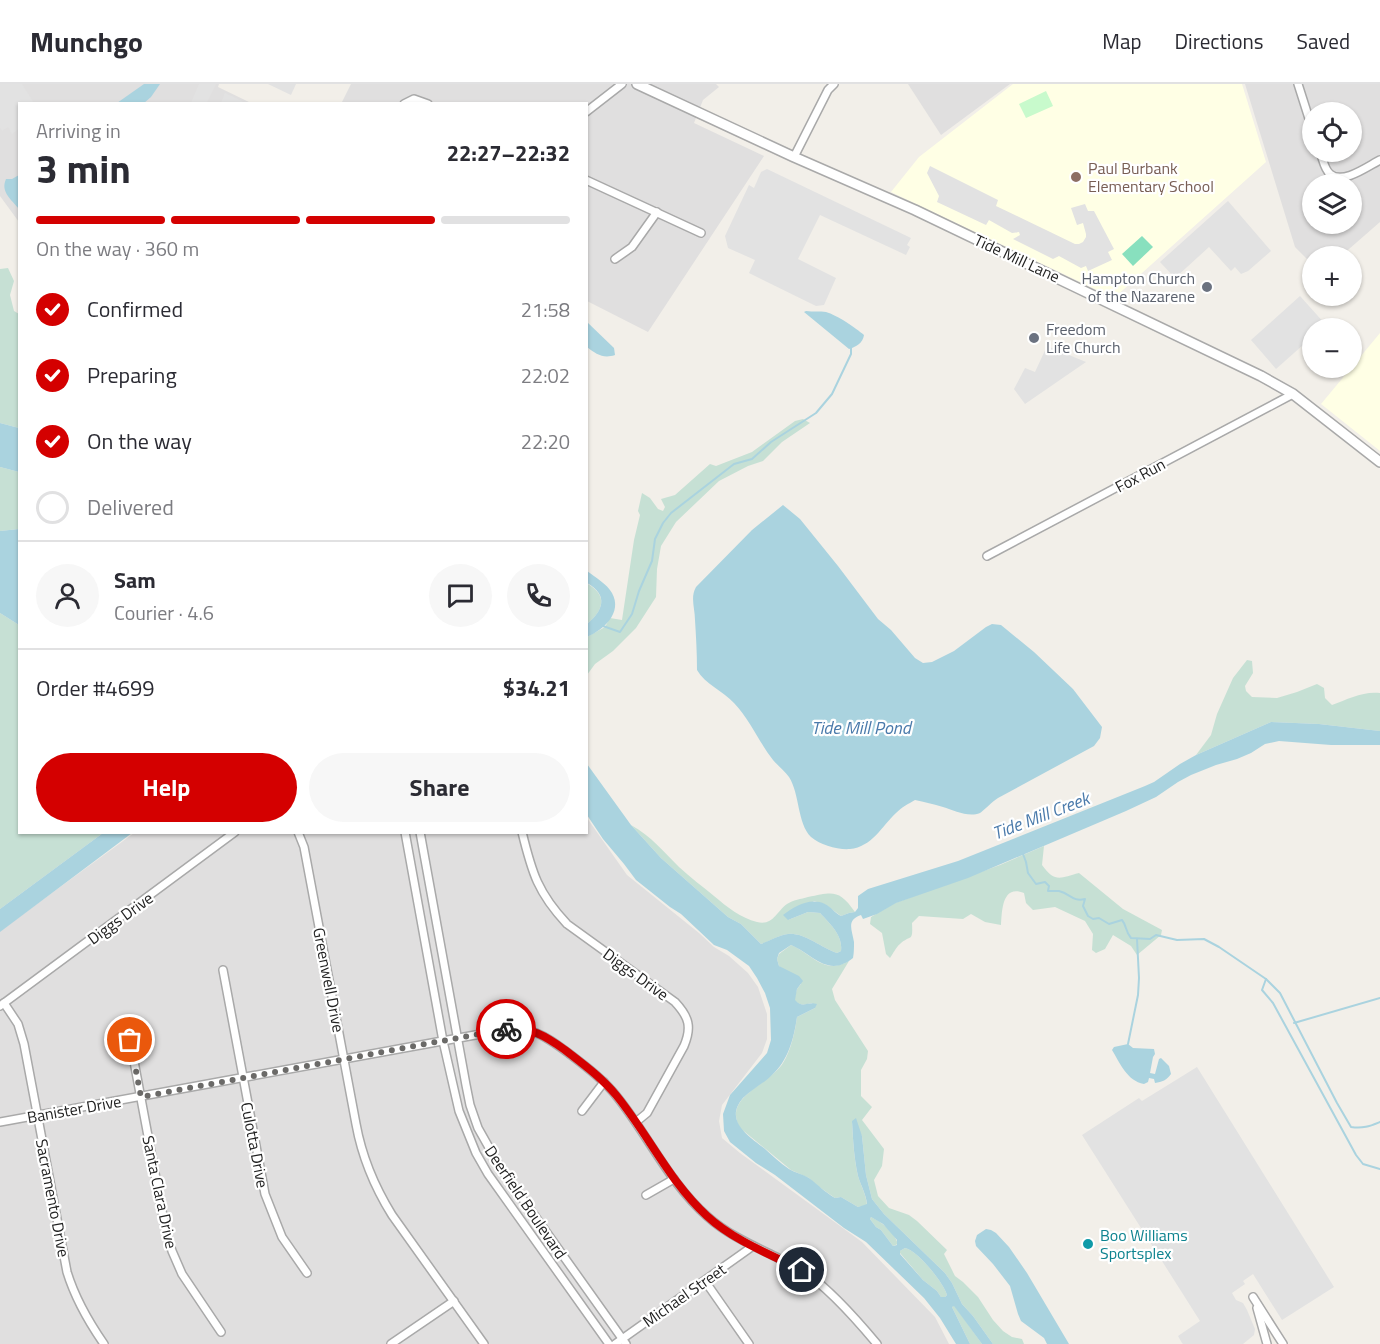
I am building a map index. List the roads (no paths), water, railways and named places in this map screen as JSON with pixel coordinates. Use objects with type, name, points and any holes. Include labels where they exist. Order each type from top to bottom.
[{"type":"street","points":[[588,110],[622,84]]},
{"type":"street","name":"Tide Mill Lane","points":[[638,84],[794,157],[915,210],[1261,376],[1293,394],[1380,462]]},
{"type":"street","points":[[794,157],[828,90],[834,84]]},
{"type":"street","points":[[1298,84],[1304,102]]},
{"type":"street","points":[[408,102],[414,99],[422,102]]},
{"type":"street","points":[[1324,162],[1331,175],[1340,178],[1347,177],[1380,160]]},
{"type":"street","points":[[588,181],[701,233]]},
{"type":"street","points":[[615,259],[632,247],[657,212]]},
{"type":"street","name":"Fox Run","points":[[987,556],[1293,394]]},
{"type":"street","name":"Diggs Drive","points":[[24,1044],[18,1024],[2,1005],[232,834]]},
{"type":"street","name":"Greenwell Drive","points":[[299,834],[304,847],[359,1142],[376,1186],[392,1215],[484,1344]]},
{"type":"street","name":"Deerfield Boulevard","points":[[405,834],[443,1041],[459,1111],[467,1133],[488,1174],[609,1344]]},
{"type":"street","name":"Deerfield Boulevard","points":[[420,834],[470,1105],[478,1128],[500,1167],[624,1341]]},
{"type":"street","name":"Diggs Drive","points":[[523,834],[533,874],[539,887],[558,914],[567,924],[675,1002],[687,1018],[689,1028],[684,1046],[647,1113],[636,1122]]},
{"type":"street","name":"Culotta Drive","points":[[223,970],[265,1194],[282,1237],[307,1273]]},
{"type":"street","name":"Banister Drive","points":[[0,1122],[457,1038],[512,1029],[535,1032],[549,1039],[604,1082],[636,1122],[685,1194],[708,1217],[725,1231],[802,1270],[814,1279],[877,1344]]},
{"type":"street","name":"Santa Clara Drive","points":[[130,1040],[166,1232],[183,1274],[221,1332]]},
{"type":"street","name":"Sacramento Drive","points":[[24,1044],[67,1272],[80,1306],[91,1327],[104,1344]]},
{"type":"street","points":[[582,1111],[604,1082]]},
{"type":"street","points":[[646,1196],[674,1179]]},
{"type":"street","name":"Michael Street","points":[[615,1344],[624,1341],[753,1246]]},
{"type":"street","points":[[705,1281],[749,1344]]},
{"type":"street","points":[[1267,1344],[1253,1297],[1283,1344]]},
{"type":"street","points":[[391,1344],[454,1301]]},
{"type":"water","points":[[144,84],[160,84],[145,102],[118,102]]},
{"type":"water","points":[[18,176],[18,208],[8,196],[5,188],[6,179]]},
{"type":"water","points":[[804,312],[826,312],[835,316],[864,335],[862,340],[857,346],[849,349]]},
{"type":"water","points":[[588,323],[614,348],[615,355],[607,356],[593,352],[588,348]]},
{"type":"water","points":[[0,423],[18,428],[18,472],[0,467]]},
{"type":"water","name":"Tide Mill Pond","points":[[783,505],[800,519],[878,619],[891,630],[915,658],[923,663],[932,662],[954,651],[986,627],[992,624],[1001,625],[1073,689],[1102,727],[1100,738],[1094,746],[998,798],[980,813],[966,814],[915,800],[898,811],[871,840],[858,847],[835,848],[824,845],[811,837],[803,824],[793,784],[789,777],[773,760],[740,710],[697,670],[693,599],[696,587],[752,530]]},
{"type":"water","points":[[18,529],[18,624],[0,613],[0,531]]},
{"type":"water","points":[[588,572],[610,590],[615,600],[615,607],[610,620],[588,636],[588,623],[597,614],[601,603],[599,593],[588,584]]},
{"type":"water","points":[[1271,722],[1319,724],[1380,731],[1380,745],[1331,745],[1279,741],[1265,744],[1237,759],[1191,775],[1156,797],[1126,811],[968,878],[896,903],[863,919],[861,915],[856,917],[851,930],[854,942],[853,958],[844,964],[836,966],[821,963],[791,945],[779,953],[777,959],[779,966],[799,976],[803,981],[797,989],[795,1000],[800,1004],[817,1004],[815,1008],[797,1017],[792,1041],[782,1063],[769,1078],[743,1098],[736,1113],[737,1120],[745,1132],[786,1167],[809,1178],[835,1198],[841,1197],[858,1207],[867,1204],[858,1176],[855,1156],[852,1121],[856,1118],[862,1136],[866,1175],[872,1199],[884,1214],[945,1273],[962,1304],[993,1344],[982,1344],[954,1306],[952,1307],[970,1344],[956,1344],[924,1298],[866,1242],[730,1142],[724,1131],[723,1114],[730,1095],[767,1053],[771,1040],[770,1008],[765,993],[749,966],[727,950],[714,945],[681,914],[636,880],[603,839],[588,816],[588,765],[631,825],[661,858],[728,917],[741,924],[761,944],[781,936],[794,934],[837,953],[841,951],[838,935],[820,913],[808,912],[788,920],[783,915],[808,902],[825,904],[841,916],[855,912],[858,908],[858,896],[868,889],[958,861],[1145,786],[1180,764]],"holes":[[[871,1217],[883,1224],[897,1240],[897,1245],[893,1246],[870,1219]],[[905,1248],[910,1250],[941,1283],[947,1295],[945,1297],[941,1297],[923,1280],[900,1254],[900,1251]]]},
{"type":"water","points":[[102,834],[131,834],[0,932],[0,909]]},
{"type":"water","points":[[1128,1044],[1133,1048],[1154,1049],[1155,1054],[1150,1073],[1155,1074],[1161,1058],[1169,1066],[1171,1074],[1168,1078],[1155,1083],[1154,1079],[1149,1078],[1144,1084],[1133,1079],[1112,1050],[1114,1047]]},
{"type":"water","points":[[986,1229],[996,1233],[1009,1247],[1069,1344],[1047,1344],[1044,1338],[1021,1321],[1010,1286],[976,1246],[977,1235]]},
{"type":"waterway","points":[[603,626],[620,632],[632,614],[652,561],[655,539],[671,513],[734,464],[752,459],[771,442],[816,413],[832,394],[851,354],[851,348]]},
{"type":"waterway","points":[[1023,854],[1028,873],[1036,884],[1045,882],[1049,886],[1048,891],[1059,891],[1074,899],[1085,899],[1083,906],[1088,916],[1093,919],[1099,918],[1109,924],[1122,920],[1131,938],[1150,939],[1156,935],[1177,940],[1204,939],[1266,979],[1280,993],[1351,1127],[1370,1126],[1380,1122]]},
{"type":"waterway","points":[[1128,1044],[1138,995],[1137,939]]},
{"type":"waterway","points":[[1266,979],[1262,990],[1273,1003],[1356,1155],[1363,1164],[1380,1169]]},
{"type":"waterway","points":[[1294,1023],[1380,998]]},
{"type":"place","name":"Paul Burbank Elementary School","points":[[1076,177]]},
{"type":"place","name":"Hampton Church of the Nazarene","points":[[1207,287]]},
{"type":"place","name":"Freedom Life Church","points":[[1034,338]]},
{"type":"place","name":"Boo Williams Sportsplex","points":[[1088,1244]]},
{"type":"water label","name":"Tide Mill Creek","points":[[1041,816]]}]
